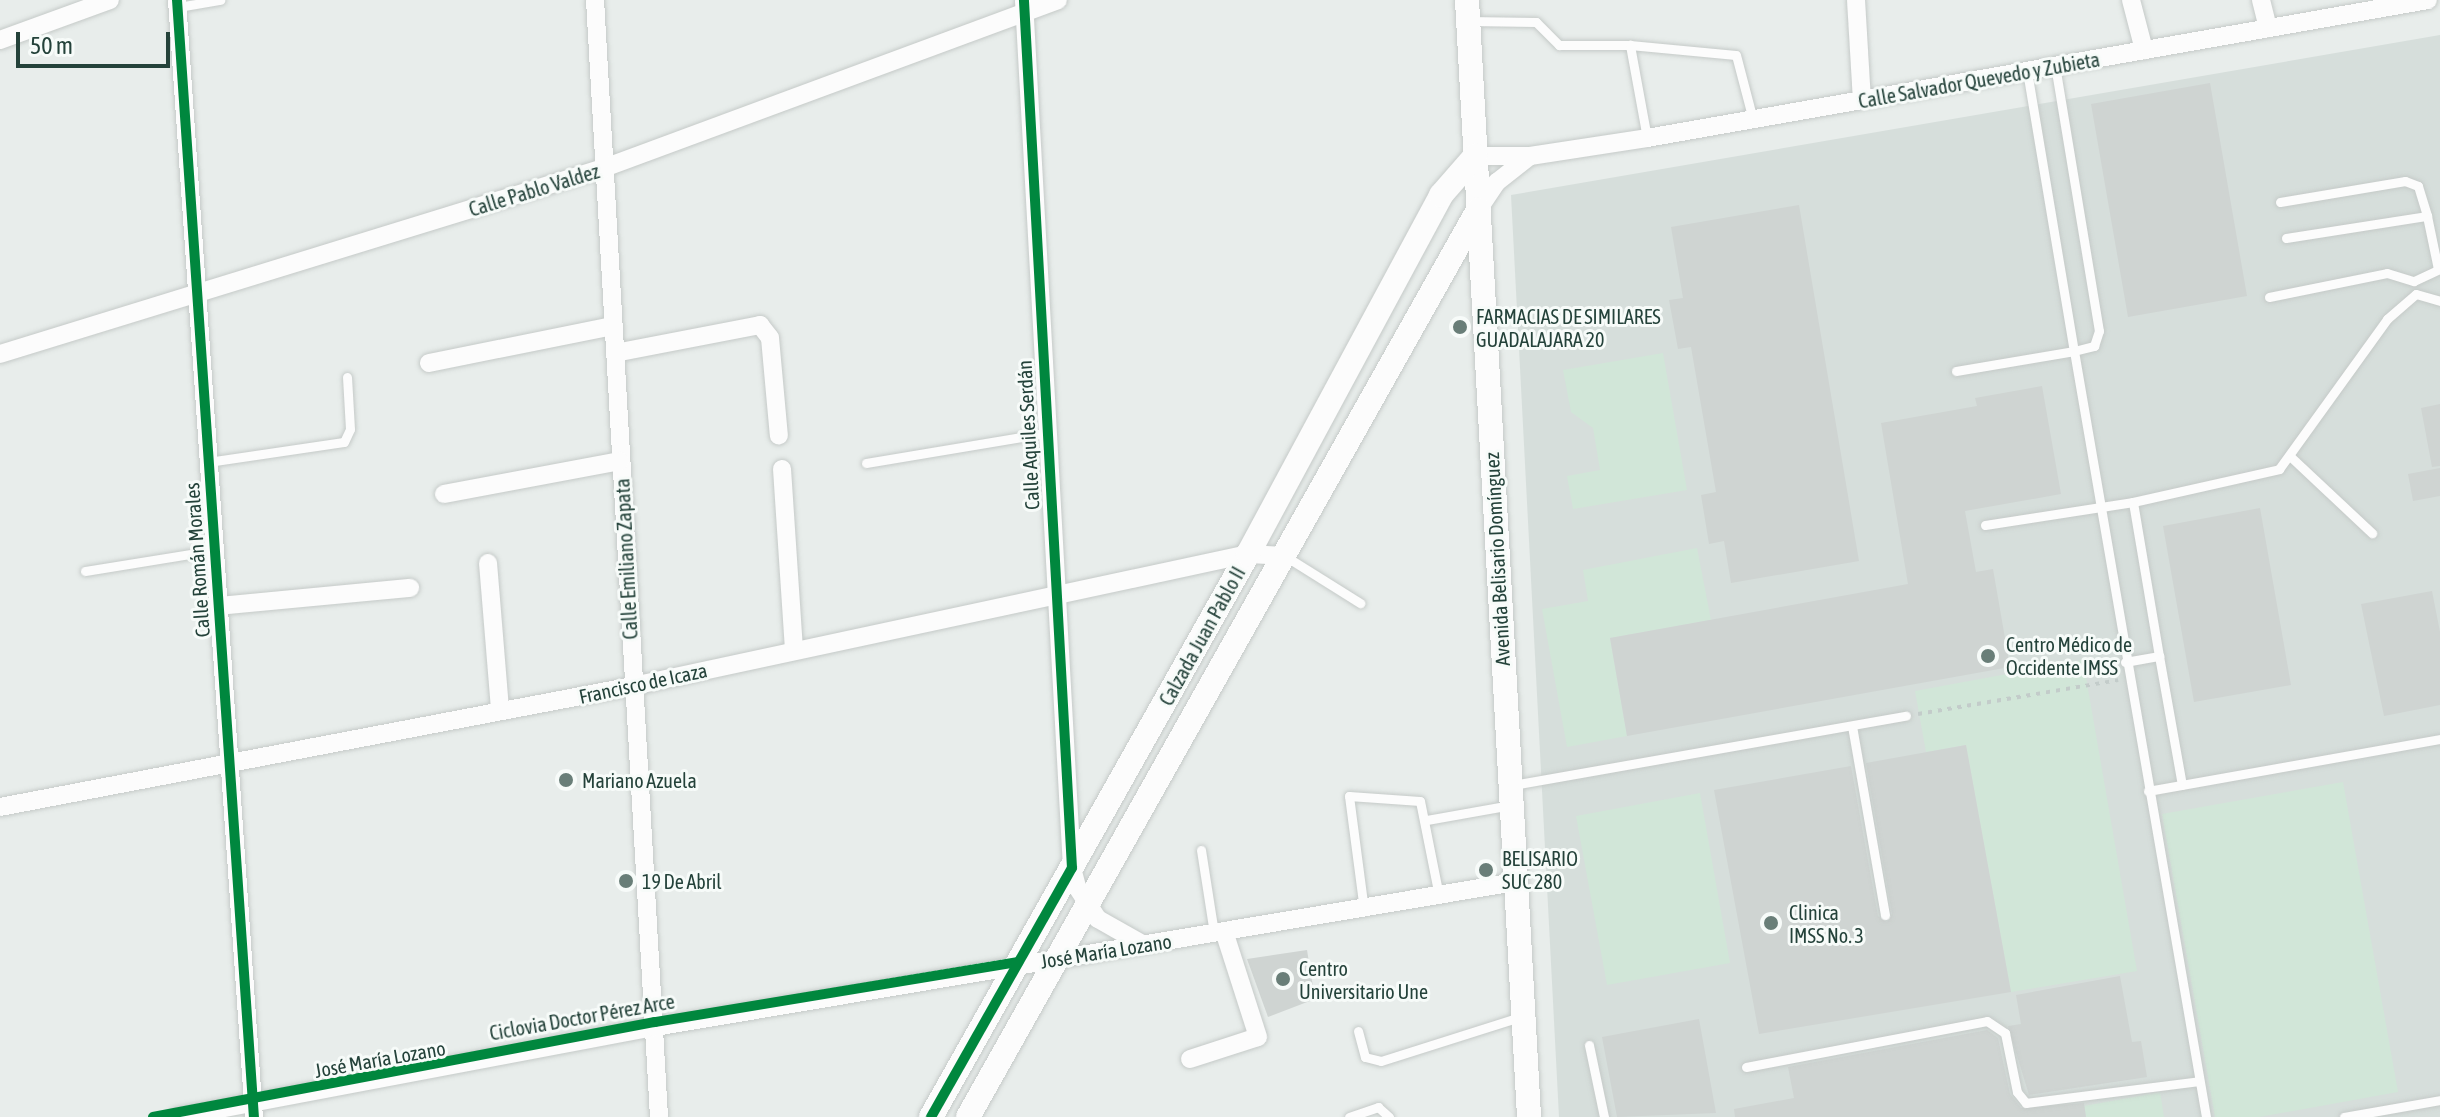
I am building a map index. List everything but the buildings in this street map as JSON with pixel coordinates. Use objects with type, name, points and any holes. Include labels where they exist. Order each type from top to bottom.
[{"type":"main road","name":"Avenida Belisario Domínguez","points":[[1468,10],[1529,1117]]},
{"type":"main road","name":"Calzada Juan Pablo II","points":[[931,1117],[1248,554],[1441,195],[1475,156]]},
{"type":"main road","name":"Calzada Juan Pablo II","points":[[968,1117],[1478,210]]},
{"type":"street","points":[[0,40],[110,0]]},
{"type":"street","name":"Calle Emiliano Zapata","points":[[595,0],[659,1117]]},
{"type":"street","name":"Calle Pablo Valdez","points":[[0,354],[604,168],[1025,6],[1058,0]]},
{"type":"street","points":[[1856,0],[1862,100]]},
{"type":"street","points":[[2131,0],[2144,50]]},
{"type":"street","points":[[2261,0],[2268,28]]},
{"type":"street","name":"Calle Salvador Quevedo y Zubieta","points":[[1475,156],[1530,156],[1647,138],[2428,0]]},
{"type":"street","name":"Calle Román Morales","points":[[177,3],[254,1109]]},
{"type":"street","name":"Calle Aquiles Serdán","points":[[1025,6],[1054,594],[1072,868],[1087,906],[1112,931],[1145,945]]},
{"type":"street","name":"Calle Salvador Quevedo y Zubieta","points":[[1478,210],[1497,182],[1530,156]]},
{"type":"street","points":[[615,353],[760,325],[770,338],[779,436]]},
{"type":"street","points":[[429,363],[613,326]]},
{"type":"street","points":[[444,494],[620,461]]},
{"type":"street","points":[[782,469],[794,651]]},
{"type":"street","name":"Francisco de Icaza","points":[[0,807],[229,760],[633,686],[1248,554],[1284,556]]},
{"type":"street","points":[[488,563],[500,710]]},
{"type":"street","points":[[218,606],[410,588]]},
{"type":"street","name":"José María Lozano","points":[[177,1117],[254,1109],[655,1027],[1364,910],[1515,882]]},
{"type":"street","points":[[1190,1059],[1258,1037],[1219,932]]},
{"type":"lane","points":[[177,3],[220,0]]},
{"type":"lane","points":[[1468,10],[1536,22],[1559,45],[1630,45],[1736,55],[1753,120]]},
{"type":"lane","points":[[1630,45],[1647,138]]},
{"type":"lane","points":[[1956,371],[2094,346],[2099,331],[2055,66]]},
{"type":"lane","points":[[2027,71],[2098,506],[2206,1117]]},
{"type":"lane","points":[[2269,297],[2387,273],[2414,281],[2439,269],[2418,186],[2405,181],[2280,202]]},
{"type":"lane","points":[[2286,238],[2427,216]]},
{"type":"lane","points":[[2414,281],[2416,294]]},
{"type":"lane","points":[[2416,294],[2440,301]]},
{"type":"lane","points":[[1985,525],[2133,502],[2264,476],[2292,458],[2387,319],[2416,294]]},
{"type":"lane","points":[[208,462],[344,442],[350,429],[347,377]]},
{"type":"lane","points":[[866,463],[1046,433]]},
{"type":"lane","points":[[2292,458],[2372,533]]},
{"type":"lane","points":[[2133,502],[2182,785]]},
{"type":"lane","points":[[85,571],[214,550]]},
{"type":"lane","points":[[1284,556],[1360,603]]},
{"type":"lane","points":[[2125,662],[2159,656]]},
{"type":"lane","points":[[1427,820],[1511,796],[1906,716]]},
{"type":"lane","points":[[1852,726],[1885,915]]},
{"type":"lane","points":[[2148,791],[2440,739]]},
{"type":"lane","points":[[1364,910],[1349,796],[1420,801],[1427,820],[1439,896]]},
{"type":"lane","points":[[1201,850],[1219,932]]},
{"type":"lane","points":[[1358,1031],[1365,1057],[1381,1061],[1523,1016]]},
{"type":"lane","points":[[1746,1067],[1987,1021],[2005,1033],[2017,1092],[2026,1103],[2199,1081]]},
{"type":"lane","points":[[1589,1045],[1604,1117]]},
{"type":"lane","points":[[2344,1117],[2440,1100]]},
{"type":"lane","points":[[1349,1117],[1378,1107],[1389,1117]]},
{"type":"path","points":[[1906,716],[2128,678]]},
{"type":"shaded area","name":"Centro Médico de Occidente IMSS","points":[[2440,35],[2440,1117],[1559,1117],[1511,195]]},
{"type":"green space","points":[[1663,353],[1687,490],[1573,509],[1567,476],[1600,470],[1593,428],[1571,412],[1563,370]]},
{"type":"green space","points":[[1697,548],[1711,620],[1610,638],[1627,736],[1567,747],[1542,609],[1588,601],[1583,570]]},
{"type":"green space","points":[[2083,660],[2137,971],[2011,992],[1966,745],[1926,752],[1915,691]]},
{"type":"green space","points":[[2343,782],[2398,1092],[2259,1117],[2215,1117],[2162,814]]},
{"type":"green space","points":[[1700,793],[1730,963],[1607,985],[1576,816]]},
{"type":"green space","points":[[2160,1092],[2164,1117],[2086,1117],[2084,1106]]},
{"type":"cycle path","points":[[177,0],[254,1117]]},
{"type":"cycle path","points":[[931,1117],[1072,868],[1024,0]]},
{"type":"cycle path","name":"Ciclovia Doctor Pérez Arce","points":[[153,1117],[655,1022],[1018,962]]},
{"type":"place","name":"FARMACIAS DE SIMILARES GUADALAJARA 20","points":[[1460,327]]},
{"type":"place","name":"Centro Médico de Occidente IMSS","points":[[1988,656]]},
{"type":"place","name":"Mariano Azuela","points":[[566,780]]},
{"type":"place","name":"BELISARIO SUC 280","points":[[1486,870]]},
{"type":"place","name":"19 De Abril","points":[[626,881]]},
{"type":"place","name":"Clinica IMSS No. 3","points":[[1771,923]]},
{"type":"place","name":"Centro Universitario Une","points":[[1283,979]]}]
